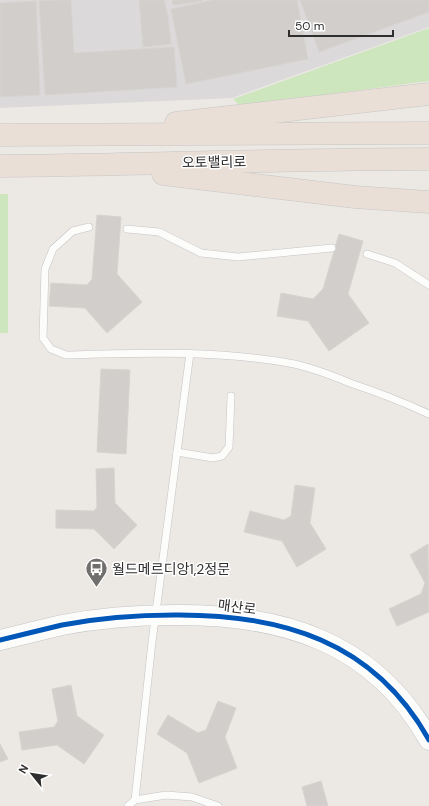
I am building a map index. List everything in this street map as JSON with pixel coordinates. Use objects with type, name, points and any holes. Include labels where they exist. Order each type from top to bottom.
[{"type":"highway","points":[[94,135],[180,122],[429,94]]},
{"type":"highway","name":"오토밸리로","points":[[0,135],[429,133]]},
{"type":"highway","name":"오토밸리로","points":[[0,166],[311,159],[429,159]]},
{"type":"highway","points":[[92,165],[355,197],[429,202]]},
{"type":"street","name":"매산로","points":[[0,640],[63,625],[117,617],[155,615],[210,616],[238,618],[273,624],[310,635],[348,654],[377,674],[398,695],[419,721],[429,740]]},
{"type":"lane","points":[[89,227],[74,231],[53,249],[45,269],[42,338],[51,349],[66,355],[190,353],[249,357],[291,364],[328,374],[404,402],[429,414]]},
{"type":"lane","points":[[127,229],[159,232],[202,253],[238,257],[332,248]]},
{"type":"lane","points":[[367,254],[395,263],[429,285]]},
{"type":"lane","points":[[135,800],[155,615],[190,353]]},
{"type":"lane","points":[[177,452],[213,458],[222,456],[229,446],[231,396]]},
{"type":"lane","points":[[128,806],[135,800],[166,795],[192,797],[218,806]]},
{"type":"shaded area","points":[[0,0],[429,0],[429,27],[232,98],[0,108]]},
{"type":"green space","points":[[429,28],[429,81],[240,106],[233,99]]},
{"type":"green space","points":[[0,194],[8,194],[8,333],[0,333]]},
{"type":"building","points":[[71,0],[74,53],[174,47],[177,87],[45,95],[39,1]]},
{"type":"building","points":[[139,0],[164,0],[168,16],[171,44],[143,47]]},
{"type":"building","points":[[172,0],[201,0],[202,1],[173,5]]},
{"type":"building","points":[[213,0],[297,0],[308,59],[186,84],[171,9]]},
{"type":"building","points":[[300,0],[429,0],[429,12],[319,52]]},
{"type":"building","points":[[36,1],[40,95],[0,97],[0,3]]},
{"type":"building","points":[[97,215],[121,217],[117,274],[142,302],[107,333],[85,308],[49,306],[51,283],[87,285],[92,279]]},
{"type":"building","points":[[339,234],[363,241],[348,294],[369,323],[329,351],[308,321],[277,316],[281,293],[313,299],[323,289]]},
{"type":"building","points":[[101,369],[130,370],[126,454],[97,452]]},
{"type":"building","points":[[114,468],[115,503],[137,525],[114,549],[94,529],[56,528],[56,510],[94,511],[97,507],[96,469]]},
{"type":"building","points":[[295,485],[315,488],[310,523],[326,549],[297,567],[282,541],[244,532],[250,511],[284,520],[291,516]]},
{"type":"building","points":[[428,544],[429,612],[397,626],[389,609],[421,594],[425,583],[410,555]]},
{"type":"building","points":[[71,685],[77,716],[104,735],[84,764],[57,745],[22,750],[19,732],[54,727],[58,721],[52,689]]},
{"type":"building","points":[[218,701],[236,708],[225,737],[237,768],[199,783],[187,753],[157,734],[168,715],[198,733],[206,730]]},
{"type":"building","points":[[0,744],[8,759],[0,762]]},
{"type":"building","points":[[321,781],[328,806],[307,806],[302,787]]},
{"type":"cycle path","points":[[0,640],[62,625],[118,617],[174,615],[213,616],[251,620],[287,628],[321,640],[352,657],[381,679],[407,706],[429,740]]},
{"type":"place","name":"월드메르디앙1,2정문","points":[[97,588]]}]
